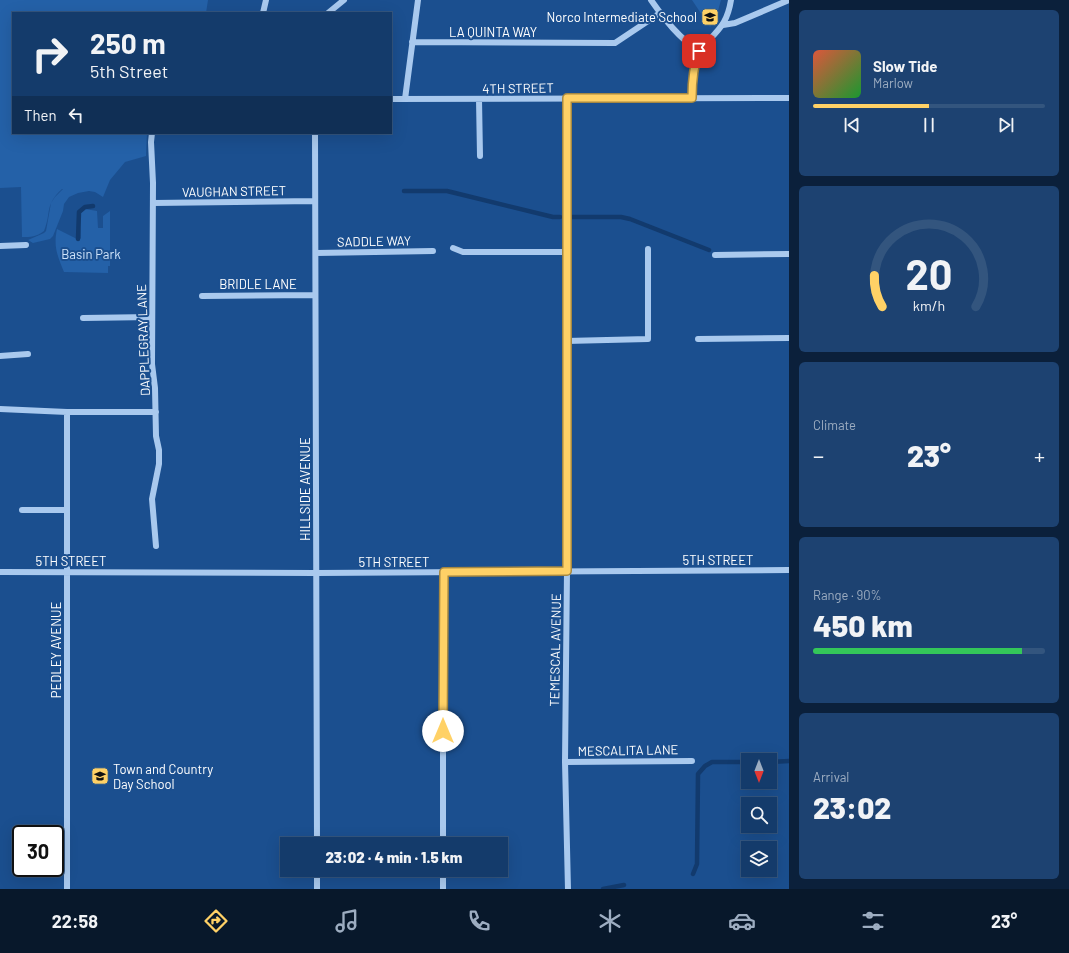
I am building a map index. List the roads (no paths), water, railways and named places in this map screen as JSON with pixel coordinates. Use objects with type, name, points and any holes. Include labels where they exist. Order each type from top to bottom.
[{"type":"street","points":[[263,12],[266,0]]},
{"type":"street","points":[[329,12],[344,0]]},
{"type":"street","points":[[405,99],[418,0]]},
{"type":"street","points":[[651,0],[660,13],[682,38],[699,51]]},
{"type":"street","points":[[692,98],[692,73],[694,63],[699,51],[723,25],[728,16],[731,0]]},
{"type":"street","points":[[723,25],[735,23],[789,0]]},
{"type":"street","name":"LA QUINTA WAY","points":[[412,42],[615,43],[660,13]]},
{"type":"street","name":"TEMESCAL AVENUE","points":[[567,98],[567,571],[564,762],[568,889]]},
{"type":"street","name":"4TH STREET","points":[[392,99],[789,98]]},
{"type":"street","points":[[479,99],[480,156]]},
{"type":"street","name":"DAPPLEGRAY LANE","points":[[152,134],[152,364],[156,412],[156,436],[159,450],[159,464],[152,499],[156,546]]},
{"type":"street","name":"HILLSIDE AVENUE","points":[[315,134],[317,837]]},
{"type":"street","name":"VAUGHAN STREET","points":[[153,203],[315,201]]},
{"type":"street","points":[[0,246],[26,246]]},
{"type":"street","points":[[453,248],[463,252],[566,252]]},
{"type":"street","points":[[566,341],[648,339],[648,249]]},
{"type":"street","name":"SADDLE WAY","points":[[316,252],[433,251]]},
{"type":"street","points":[[715,255],[789,254]]},
{"type":"street","name":"BRIDLE LANE","points":[[202,296],[315,295]]},
{"type":"street","points":[[83,318],[152,317]]},
{"type":"street","points":[[698,339],[789,338]]},
{"type":"street","points":[[0,356],[28,354]]},
{"type":"street","points":[[0,409],[68,412],[156,412]]},
{"type":"street","name":"PEDLEY AVENUE","points":[[68,412],[68,889]]},
{"type":"street","points":[[22,510],[67,510]]},
{"type":"street","name":"5TH STREET","points":[[0,572],[316,573],[789,570]]},
{"type":"street","points":[[443,837],[444,572]]},
{"type":"street","name":"MESCALITA LANE","points":[[564,762],[692,761]]},
{"type":"street","points":[[317,877],[317,889]]},
{"type":"street","points":[[443,877],[443,889]]},
{"type":"waterway","points":[[404,191],[447,191],[553,217],[560,217]]},
{"type":"waterway","points":[[78,239],[79,212],[85,207],[93,206]]},
{"type":"waterway","points":[[571,217],[621,217],[630,219],[709,250]]},
{"type":"waterway","points":[[777,762],[789,761]]},
{"type":"waterway","points":[[693,874],[697,864],[698,774],[705,766],[712,762],[741,762]]},
{"type":"waterway","points":[[603,889],[624,885]]},
{"type":"place","name":"Norco Intermediate School","points":[[710,17]]},
{"type":"place","name":"Town and Country Day School","points":[[100,776]]},
{"type":"park label","name":"Basin Park","points":[[91,254]]}]
